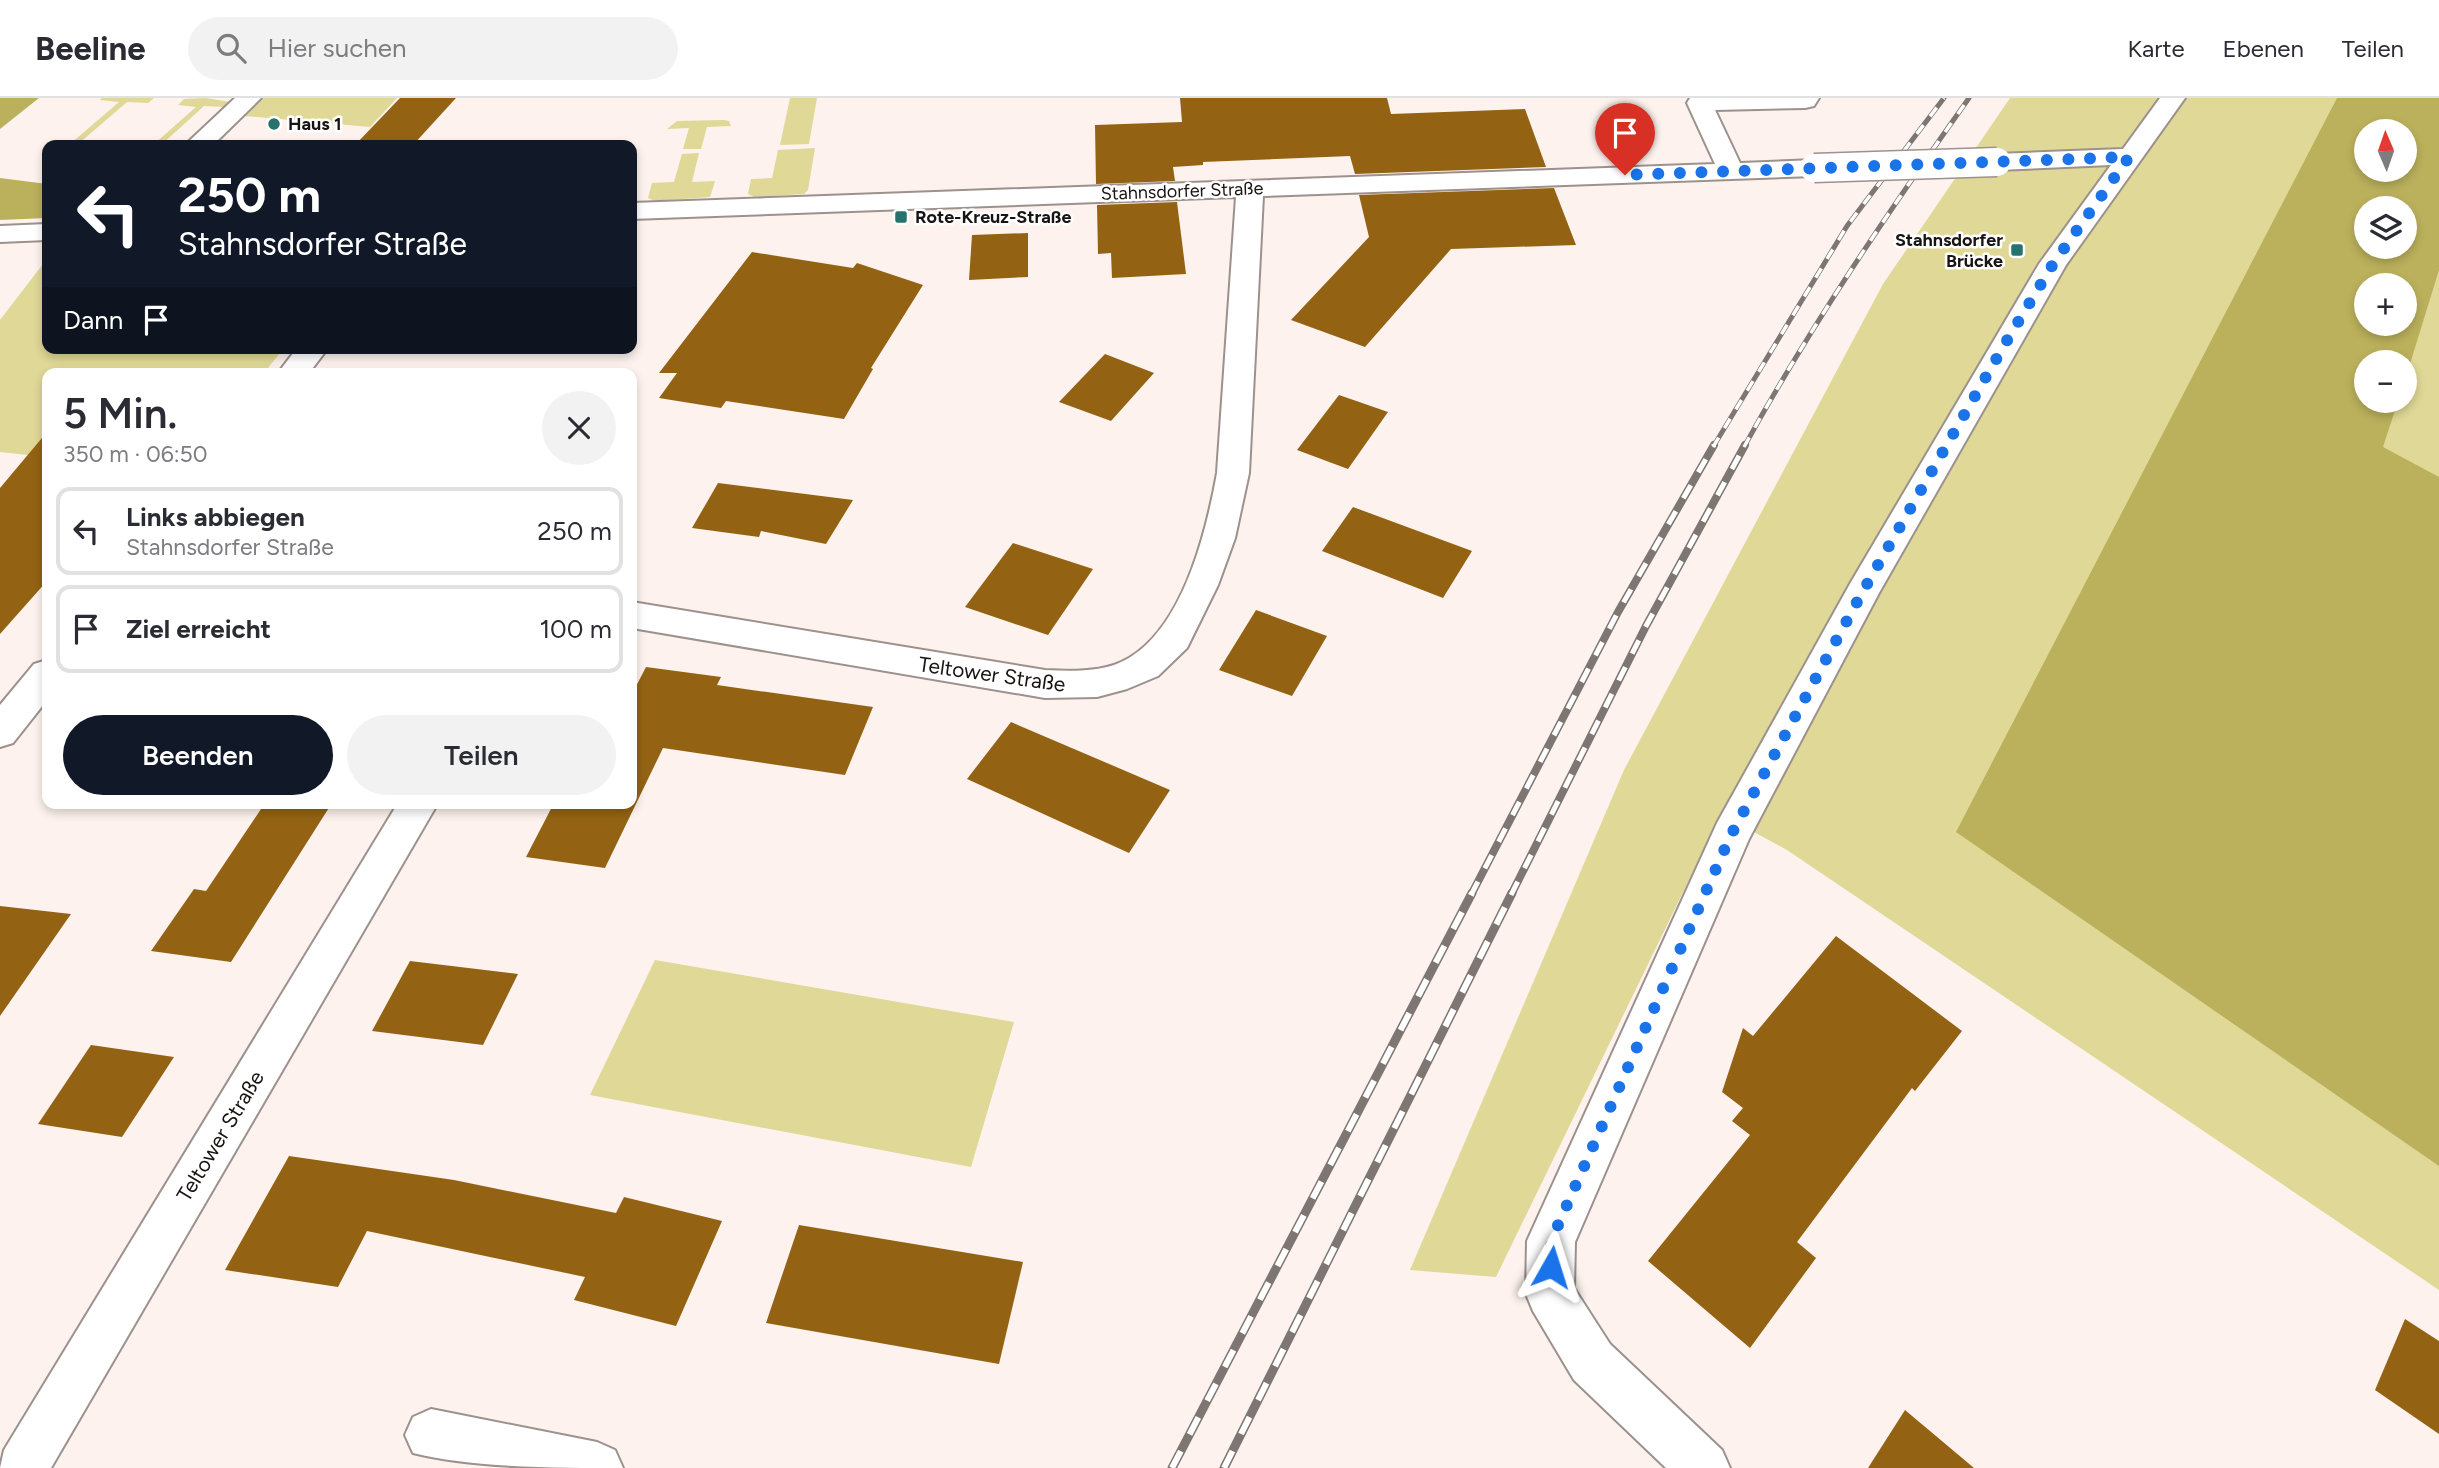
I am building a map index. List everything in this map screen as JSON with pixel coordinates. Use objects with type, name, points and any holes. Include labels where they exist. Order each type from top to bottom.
[{"type":"street","points":[[203,140],[249,98]]},
{"type":"street","points":[[1731,171],[1699,103],[1805,101],[1807,98]]},
{"type":"street","points":[[1704,1468],[1592,1362],[1550,1294],[1551,1241],[1738,823],[1863,591],[2053,264],[2173,98]]},
{"type":"street","name":"Stahnsdorfer Straße","points":[[637,211],[2129,157]]},
{"type":"street","name":"Teltower Straße","points":[[637,616],[1045,684],[1097,684],[1122,678],[1142,668],[1166,648],[1182,624],[1203,582],[1227,508],[1233,473],[1250,189]]},
{"type":"street","points":[[0,233],[42,232]]},
{"type":"street","points":[[297,368],[308,354]]},
{"type":"street","points":[[0,732],[42,680]]},
{"type":"street","name":"Teltower Straße","points":[[22,1468],[415,809]]},
{"type":"street","points":[[431,1435],[563,1465]]},
{"type":"shaded area","points":[[0,98],[39,98],[0,129]]},
{"type":"shaded area","points":[[154,98],[148,103],[127,102],[83,140],[75,140],[119,102],[100,100]]},
{"type":"shaded area","points":[[206,98],[230,102],[224,107],[204,106],[167,140],[159,140],[196,107],[178,105],[184,99]]},
{"type":"shaded area","points":[[264,98],[397,98],[370,127],[245,116]]},
{"type":"shaded area","points":[[790,98],[817,98],[809,144],[780,145]]},
{"type":"shaded area","points":[[2010,98],[2439,98],[2439,1290],[1787,850],[1721,814],[1496,1277],[1410,1270],[1624,770],[1883,284]]},
{"type":"shaded area","points":[[2337,98],[2439,98],[2439,270],[2414,350],[2354,350],[2354,413],[2394,413],[2383,447],[2439,477],[2439,1166],[1956,832]]},
{"type":"shaded area","points":[[677,121],[729,121],[731,126],[707,127],[701,149],[683,149],[689,128],[667,129]]},
{"type":"shaded area","points":[[815,148],[808,190],[804,194],[755,197],[748,194],[751,179],[772,178],[778,150]]},
{"type":"shaded area","points":[[699,153],[692,182],[715,181],[710,197],[655,201],[648,198],[652,183],[674,182],[682,154]]},
{"type":"shaded area","points":[[0,178],[42,183],[42,218],[0,220]]},
{"type":"shaded area","points":[[42,265],[42,354],[279,354],[268,368],[42,368],[42,456],[0,452],[0,320]]},
{"type":"shaded area","points":[[655,960],[1014,1022],[971,1167],[590,1095]]},
{"type":"building","points":[[400,98],[456,98],[418,140],[360,140]]},
{"type":"building","points":[[1180,98],[1387,98],[1391,114],[1525,109],[1546,167],[1355,174],[1350,156],[1203,162],[1203,165],[1173,167],[1175,181],[1096,184],[1095,125],[1182,122]]},
{"type":"building","points":[[1554,188],[1576,245],[1451,249],[1365,347],[1291,320],[1369,237],[1359,195]]},
{"type":"building","points":[[1177,202],[1186,274],[1112,278],[1111,253],[1098,254],[1097,205]]},
{"type":"building","points":[[1028,233],[1028,277],[969,280],[972,235]]},
{"type":"building","points":[[752,252],[853,268],[857,263],[923,285],[871,368],[873,369],[844,419],[726,401],[721,408],[659,398],[677,373],[659,373]]},
{"type":"building","points":[[1105,354],[1154,373],[1111,421],[1059,402]]},
{"type":"building","points":[[1339,395],[1388,412],[1348,469],[1297,450]]},
{"type":"building","points":[[42,438],[42,587],[0,634],[0,488]]},
{"type":"building","points":[[718,483],[853,500],[826,544],[761,531],[759,537],[692,528]]},
{"type":"building","points":[[1353,507],[1472,551],[1443,598],[1322,551]]},
{"type":"building","points":[[1013,543],[1093,569],[1048,635],[965,607]]},
{"type":"building","points":[[1256,610],[1327,636],[1292,696],[1219,670]]},
{"type":"building","points":[[646,667],[721,677],[717,685],[873,707],[845,775],[663,748],[637,802],[637,684]]},
{"type":"building","points":[[1011,722],[1170,790],[1129,853],[967,779]]},
{"type":"building","points":[[261,809],[328,809],[231,962],[151,951],[194,889],[206,891]]},
{"type":"building","points":[[551,809],[634,809],[605,868],[526,857]]},
{"type":"building","points":[[0,906],[71,914],[0,1016]]},
{"type":"building","points":[[1836,936],[1962,1031],[1915,1091],[1912,1088],[1797,1242],[1816,1258],[1750,1348],[1648,1261],[1750,1135],[1732,1121],[1743,1108],[1722,1092],[1743,1028],[1753,1036]]},
{"type":"building","points":[[410,961],[518,974],[483,1045],[372,1031]]},
{"type":"building","points":[[91,1045],[174,1057],[122,1137],[38,1124]]},
{"type":"building","points":[[289,1156],[454,1180],[616,1213],[624,1197],[722,1221],[676,1326],[574,1300],[585,1277],[367,1231],[338,1287],[225,1270]]},
{"type":"building","points":[[799,1225],[1023,1262],[999,1364],[766,1323]]},
{"type":"building","points":[[2405,1319],[2439,1341],[2439,1434],[2375,1390]]},
{"type":"building","points":[[1905,1410],[1974,1468],[1868,1468]]},
{"type":"railway","points":[[1713,447],[1847,226],[1944,98]]},
{"type":"railway","points":[[1744,447],[1796,357],[1852,269],[1969,98]]},
{"type":"railway","points":[[1471,895],[1618,612],[1714,445]]},
{"type":"railway","points":[[1511,895],[1646,626],[1745,445]]},
{"type":"railway","points":[[1172,1468],[1472,893]]},
{"type":"railway","points":[[1224,1468],[1512,893]]},
{"type":"place","name":"Haus 1","points":[[274,124]]},
{"type":"place","name":"Rote-Kreuz-Straße","points":[[901,217]]},
{"type":"place","name":"Stahnsdorfer Brücke","points":[[2017,250]]},
{"type":"route","points":[[1551,1267],[1551,1241],[1731,835],[1863,591],[2006,342],[2053,264],[2129,157],[1625,175]]}]
